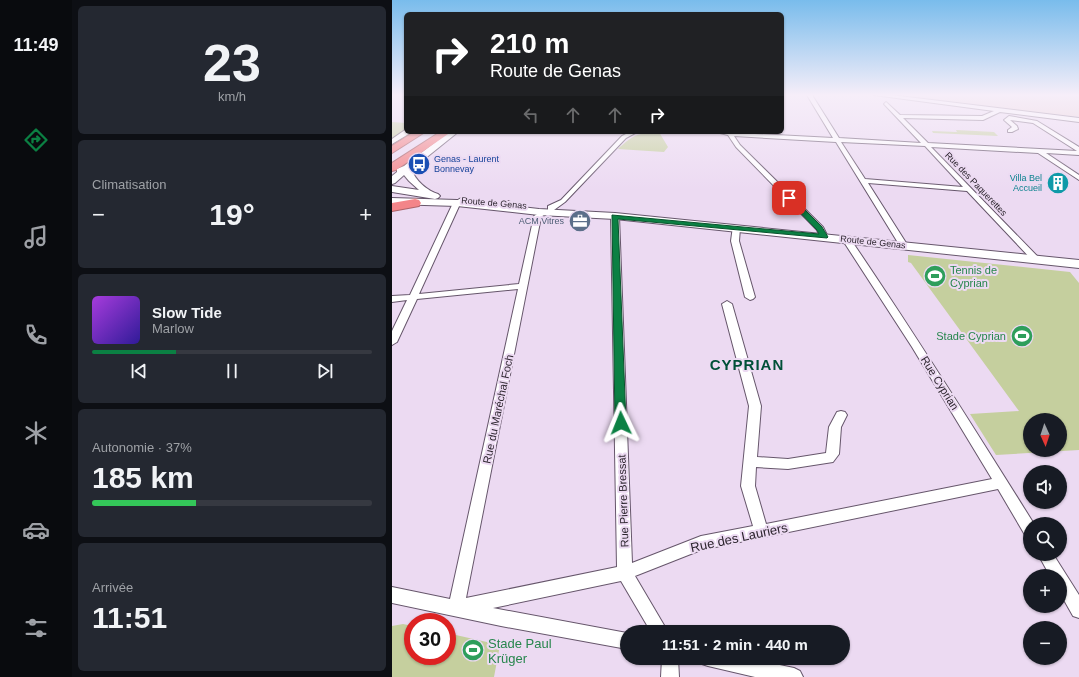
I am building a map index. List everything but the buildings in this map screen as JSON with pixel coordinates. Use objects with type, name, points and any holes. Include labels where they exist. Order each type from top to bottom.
[{"type":"highway","points":[[392,150],[417,134]]},
{"type":"highway","points":[[392,167],[432,134]]},
{"type":"highway","points":[[392,167],[443,134]]},
{"type":"highway","points":[[392,207],[415,202]]},
{"type":"main road","points":[[392,142],[405,134]]},
{"type":"main road","points":[[392,181],[451,134]]},
{"type":"main road","points":[[392,167],[407,168]]},
{"type":"main road","points":[[407,168],[407,171],[414,181],[431,195]]},
{"type":"main road","name":"Route de Genas","points":[[392,189],[490,207],[615,216],[1079,264]]},
{"type":"main road","name":"Route de Genas","points":[[392,201],[508,203],[547,210]]},
{"type":"street","points":[[829,127],[904,246]]},
{"type":"street","name":"Rue des Paquerettes","points":[[908,127],[1036,259]]},
{"type":"street","points":[[1010,131],[1015,129],[1015,127]]},
{"type":"street","points":[[1042,127],[1079,151]]},
{"type":"street","points":[[547,210],[563,201],[624,137],[630,134]]},
{"type":"street","points":[[824,237],[820,229],[738,146],[731,135],[732,134],[762,134],[838,141],[1041,152],[1079,151]]},
{"type":"street","points":[[1041,152],[1079,178]]},
{"type":"street","points":[[863,181],[968,189]]},
{"type":"street","points":[[392,342],[459,202]]},
{"type":"street","points":[[490,207],[508,203]]},
{"type":"street","name":"Rue du Maréchal Foch","points":[[456,608],[538,216],[547,210]]},
{"type":"street","name":"Rue Pierre Bressat","points":[[615,216],[625,573],[656,625]]},
{"type":"street","points":[[736,228],[734,241],[750,297]]},
{"type":"street","name":"Rue Cyprian","points":[[846,239],[917,346],[1023,518]]},
{"type":"street","points":[[392,299],[524,286]]},
{"type":"street","points":[[727,304],[754,400],[751,462],[748,486],[761,531]]},
{"type":"street","points":[[751,462],[788,464],[829,458],[833,454],[835,427],[840,415]]},
{"type":"street","name":"Rue des Lauriers","points":[[456,608],[625,573],[701,543],[1002,484]]},
{"type":"street","points":[[1067,590],[1079,610]]},
{"type":"street","points":[[392,595],[501,618],[620,640]]},
{"type":"street","points":[[670,665],[670,677]]},
{"type":"street","points":[[740,665],[794,677]]},
{"type":"green space","points":[[392,127],[404,127],[404,131],[392,138]]},
{"type":"green space","points":[[956,130],[994,132],[998,136],[933,133],[932,131],[957,132]]},
{"type":"green space","points":[[642,134],[660,134],[668,147],[664,152],[618,149],[634,137]]},
{"type":"green space","name":"Stade Cyprian","points":[[908,255],[1070,272],[1079,283],[1079,450],[1067,451],[1067,413],[1023,413],[1023,453],[996,455],[970,414],[1019,411],[911,263],[908,262]]},
{"type":"green space","name":"Stade Paul Krüger","points":[[404,624],[404,665],[456,665],[456,635],[500,645],[494,677],[392,677],[392,626]]},
{"type":"place","name":"Genas - Laurent Bonnevay","points":[[419,164]]},
{"type":"place","name":"Villa Bel Accueil","points":[[1058,183]]},
{"type":"place","name":"ACM Vitres","points":[[580,221]]},
{"type":"place","name":"Tennis de Cyprian","points":[[935,276]]},
{"type":"place","name":"Stade Cyprian","points":[[1022,336]]},
{"type":"place","name":"Stade Paul Krüger","points":[[473,650]]},
{"type":"district","name":"CYPRIAN","points":[[747,365]]},
{"type":"route","points":[[621,423],[615,216],[824,237],[820,229],[789,198]]}]
